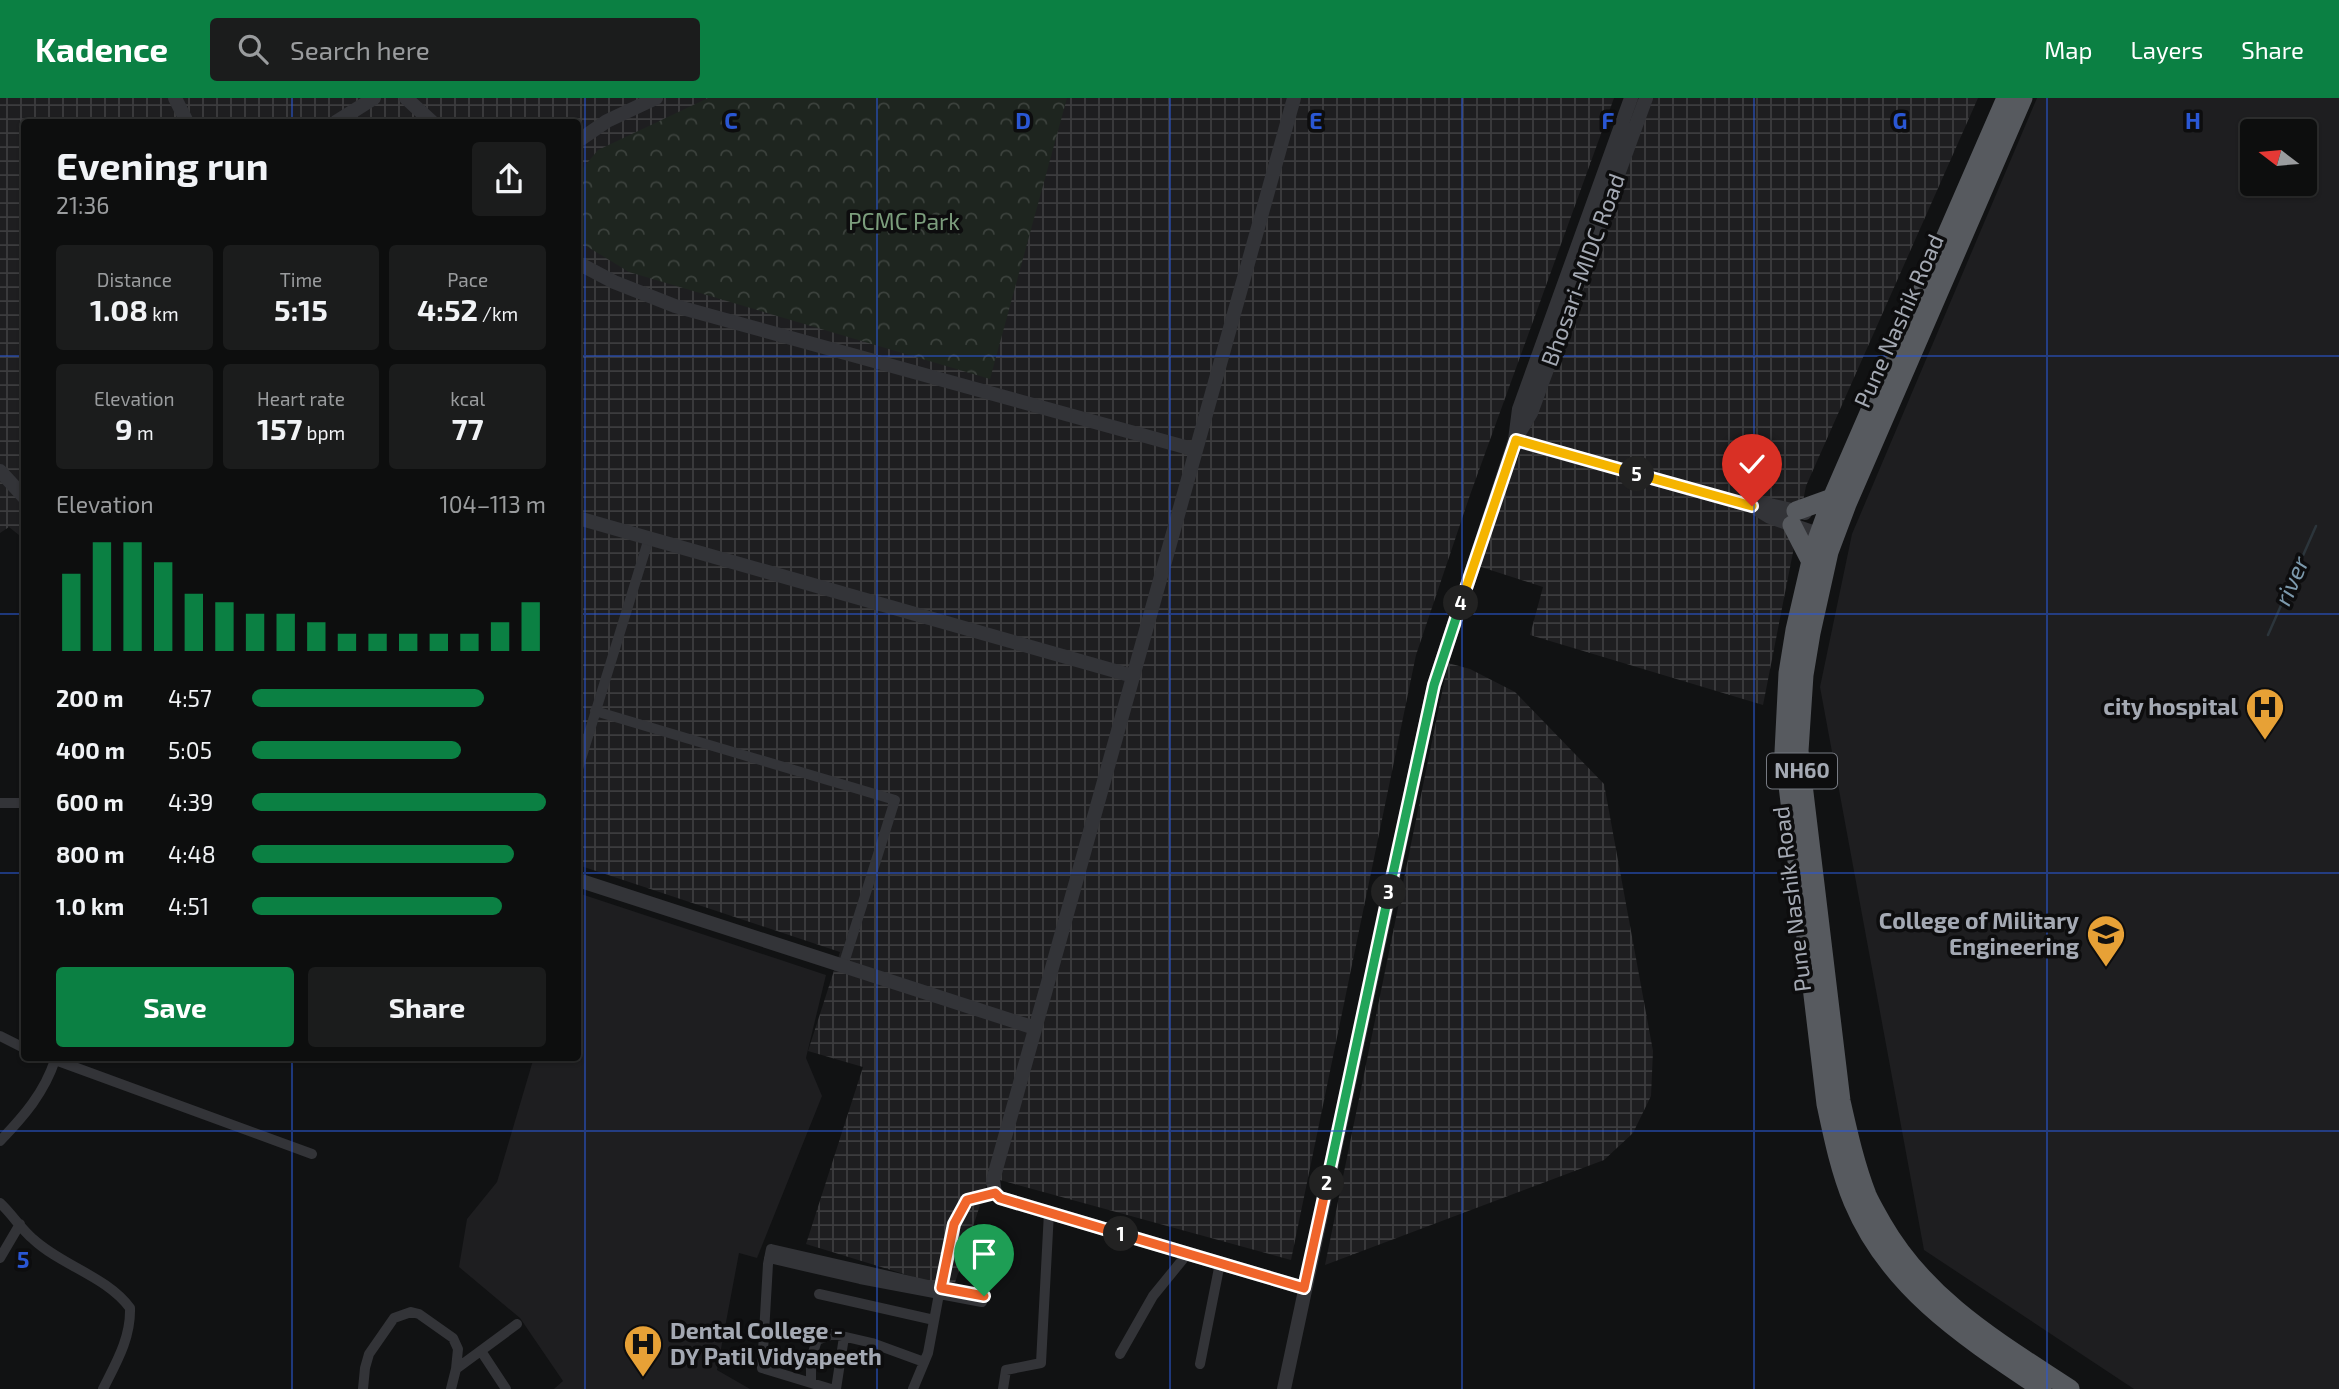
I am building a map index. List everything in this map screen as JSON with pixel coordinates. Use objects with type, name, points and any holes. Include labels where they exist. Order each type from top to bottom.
[{"type":"highway","name":"Pune Nashik Road","points":[[2006,98],[1832,498],[1805,664],[1799,751],[1841,1101],[1853,1153],[1868,1197],[1895,1244],[1920,1277],[1979,1328],[2070,1389]]},
{"type":"highway","name":"Pune Nashik Road","points":[[2023,98],[1829,529],[1811,562],[1788,673],[1784,752],[1826,1104],[1838,1157],[1853,1203],[1881,1253],[1909,1288],[1960,1334],[2042,1389]]},
{"type":"highway","points":[[1811,562],[1794,518],[1832,498]]},
{"type":"street","points":[[175,98],[186,119]]},
{"type":"street","points":[[341,119],[374,98]]},
{"type":"street","points":[[406,98],[429,119]]},
{"type":"street","points":[[581,139],[607,121],[656,98]]},
{"type":"street","points":[[1294,98],[994,1175],[993,1187],[1000,1198],[1304,1288]]},
{"type":"street","name":"Bhosari-MIDC Road","points":[[1516,440],[1519,409],[1632,98]]},
{"type":"street","name":"Bhosari-MIDC Road","points":[[1516,440],[1531,413],[1646,98]]},
{"type":"street","points":[[581,265],[627,288],[675,306],[1196,450]]},
{"type":"street","points":[[1283,1389],[1295,1345],[1304,1288],[1434,685],[1516,440],[1752,506],[1762,503],[1794,518],[1829,529]]},
{"type":"street","points":[[0,471],[21,494]]},
{"type":"street","points":[[581,519],[1133,676]]},
{"type":"street","points":[[581,759],[649,538]]},
{"type":"street","points":[[595,711],[895,800],[843,966]]},
{"type":"street","points":[[0,803],[21,803]]},
{"type":"street","points":[[581,881],[1035,1028]]},
{"type":"street","points":[[0,1036],[21,1046]]},
{"type":"street","points":[[0,1141],[47,1084],[51,1061]]},
{"type":"street","points":[[56,1061],[312,1154]]},
{"type":"street","points":[[913,1389],[924,1362],[954,1224],[967,1200],[995,1193]]},
{"type":"street","points":[[0,1203],[32,1239],[94,1278],[125,1301],[130,1308],[129,1331],[103,1389]]},
{"type":"street","points":[[1003,1389],[1006,1370],[1041,1363],[1049,1212]]},
{"type":"street","points":[[0,1258],[20,1224]]},
{"type":"street","points":[[844,1337],[834,1389],[762,1368],[771,1249],[983,1299]]},
{"type":"street","points":[[1120,1354],[1153,1296],[1188,1253]]},
{"type":"street","points":[[1200,1364],[1220,1263]]},
{"type":"street","points":[[819,1294],[934,1320]]},
{"type":"street","points":[[363,1389],[369,1354],[394,1318],[408,1312],[416,1312],[453,1338],[458,1349],[451,1389]]},
{"type":"street","points":[[456,1369],[517,1324]]},
{"type":"street","points":[[811,1383],[811,1359],[817,1340],[833,1334],[872,1343],[924,1362]]},
{"type":"street","points":[[481,1351],[506,1389]]},
{"type":"shaded area","points":[[0,98],[1614,98],[1470,495],[1416,655],[1291,1260],[989,1177],[953,1289],[806,1244],[863,1067],[808,1051],[840,952],[581,866],[581,119],[21,119],[21,537],[9,527],[0,533]]},
{"type":"shaded area","points":[[1651,98],[1978,98],[1806,486],[1763,705],[1530,635],[1543,587],[1478,566]]},
{"type":"shaded area","name":"College of Military Engineering","points":[[2037,98],[2339,98],[2339,1389],[2134,1389],[1924,1250],[1820,687],[1852,534]]},
{"type":"shaded area","points":[[1448,663],[1470,669],[1515,692],[1604,784],[1653,1051],[1651,1096],[1633,1133],[1604,1160],[1325,1265]]},
{"type":"shaded area","points":[[581,894],[826,975],[806,1058],[822,1096],[757,1258],[739,1253],[717,1370],[750,1389],[554,1389],[563,1381],[520,1318],[459,1267],[467,1219],[497,1182],[533,1061],[581,1061]]},
{"type":"green space","name":"PCMC Park","points":[[708,98],[1067,98],[990,379],[629,272],[581,243],[581,170],[598,150]]},
{"type":"waterway","name":"river","points":[[2268,635],[2316,526]]},
{"type":"place","name":"city hospital","points":[[2265,741]]},
{"type":"place","name":"College of Military Engineering","points":[[2106,968]]},
{"type":"place","name":"Dental College - DY Patil Vidyapeeth","points":[[643,1378]]},
{"type":"route","points":[[984,1296],[941,1288],[954,1224],[967,1200],[995,1193],[1000,1198],[1304,1288],[1434,685],[1516,440],[1752,506]]}]
